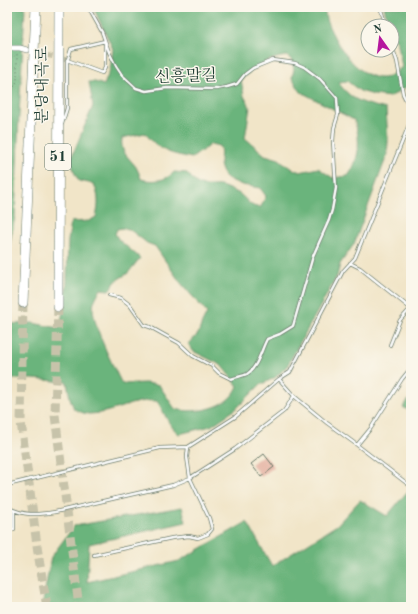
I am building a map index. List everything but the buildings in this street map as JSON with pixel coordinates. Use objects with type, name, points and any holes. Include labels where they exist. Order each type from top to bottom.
[{"type":"highway","name":"분당내곡로","points":[[23,303],[36,7]]},
{"type":"highway","name":"분당내곡로","points":[[58,307],[59,7]]},
{"type":"street","points":[[7,46],[9,48],[20,48],[27,50]]},
{"type":"lane","name":"신흥말길","points":[[88,7],[109,52],[122,75],[136,88],[146,91],[166,88],[227,88],[237,84],[245,74],[253,68],[273,60],[295,63],[304,68],[320,79],[337,98],[338,115],[334,128],[336,188],[329,220],[313,256],[293,326],[280,334],[267,339],[257,361],[247,374],[231,379],[218,373],[212,366],[193,356],[179,343],[150,326],[144,325],[130,305],[121,298],[109,294]]},
{"type":"lane","points":[[381,10],[384,18]]},
{"type":"lane","points":[[58,138],[67,108],[67,60],[71,49],[105,41],[105,68],[102,72],[67,60]]},
{"type":"lane","points":[[396,58],[403,94],[406,100],[411,104]]},
{"type":"lane","points":[[7,485],[160,448],[188,447],[235,416],[279,379],[290,372],[342,271],[354,258],[411,120]]},
{"type":"lane","points":[[350,263],[360,268],[411,308]]},
{"type":"lane","points":[[411,308],[411,313]]},
{"type":"lane","points":[[390,345],[400,320],[411,308]]},
{"type":"lane","points":[[357,445],[371,428],[402,379],[411,368]]},
{"type":"lane","points":[[279,379],[294,396],[327,424],[357,445],[409,486]]},
{"type":"lane","points":[[7,507],[24,514],[55,512],[173,485],[190,478],[235,449],[284,411],[294,396]]},
{"type":"lane","points":[[94,555],[172,538],[189,536],[198,538],[208,534],[212,529],[209,518],[190,478],[187,457],[188,447]]},
{"type":"lane","points":[[7,531],[14,529],[14,511]]},
{"type":"path","points":[[7,101],[17,81],[18,72],[16,56],[20,48]]},
{"type":"path","points":[[7,58],[16,56]]},
{"type":"green space","points":[[7,7],[25,7],[15,216],[7,259]]},
{"type":"green space","points":[[93,7],[324,7],[329,28],[348,57],[365,73],[374,77],[383,78],[391,75],[402,67],[400,56],[400,18],[387,18],[384,7],[411,7],[411,84],[390,97],[360,91],[347,81],[338,82],[348,94],[359,101],[386,109],[388,141],[387,155],[354,244],[340,264],[337,276],[287,366],[276,377],[260,385],[236,409],[211,426],[179,434],[169,422],[157,401],[140,402],[107,412],[87,414],[74,409],[67,382],[33,379],[7,379],[7,324],[32,323],[59,328],[61,323],[67,284],[68,241],[71,222],[89,221],[96,217],[98,208],[97,192],[94,184],[79,181],[73,169],[72,156],[93,106],[89,82],[104,85],[110,70],[113,49]],"holes":[[[287,56],[291,59],[294,69],[292,78],[301,92],[354,120],[358,134],[358,149],[355,163],[348,176],[333,178],[318,168],[300,172],[289,167],[279,159],[265,155],[245,138],[250,107],[244,96],[241,80],[251,71],[268,61]],[[145,133],[166,151],[192,158],[211,144],[219,146],[221,152],[220,162],[226,178],[242,185],[260,188],[266,196],[261,207],[251,205],[241,195],[224,187],[203,186],[198,184],[187,173],[174,172],[171,175],[159,180],[141,179],[136,167],[123,151],[122,138]],[[117,229],[129,229],[147,243],[155,246],[180,282],[207,313],[198,334],[189,344],[193,351],[221,365],[238,386],[234,394],[220,405],[192,411],[175,409],[159,385],[145,383],[122,384],[100,336],[94,317],[93,306],[94,301],[101,289],[109,290],[117,280],[128,273],[140,258],[119,240],[115,234]]]},
{"type":"green space","points":[[411,397],[411,412],[403,407]]},
{"type":"green space","points":[[407,492],[411,494],[411,607],[42,607],[51,557],[74,526],[182,507],[186,522],[89,544],[87,582],[179,561],[247,522],[272,566],[337,525],[360,500],[387,516]]},
{"type":"tunnel","points":[[33,52],[67,60]]},
{"type":"tunnel","points":[[23,303],[21,422],[38,553],[47,607]]},
{"type":"tunnel","points":[[58,307],[55,415],[79,607]]}]
